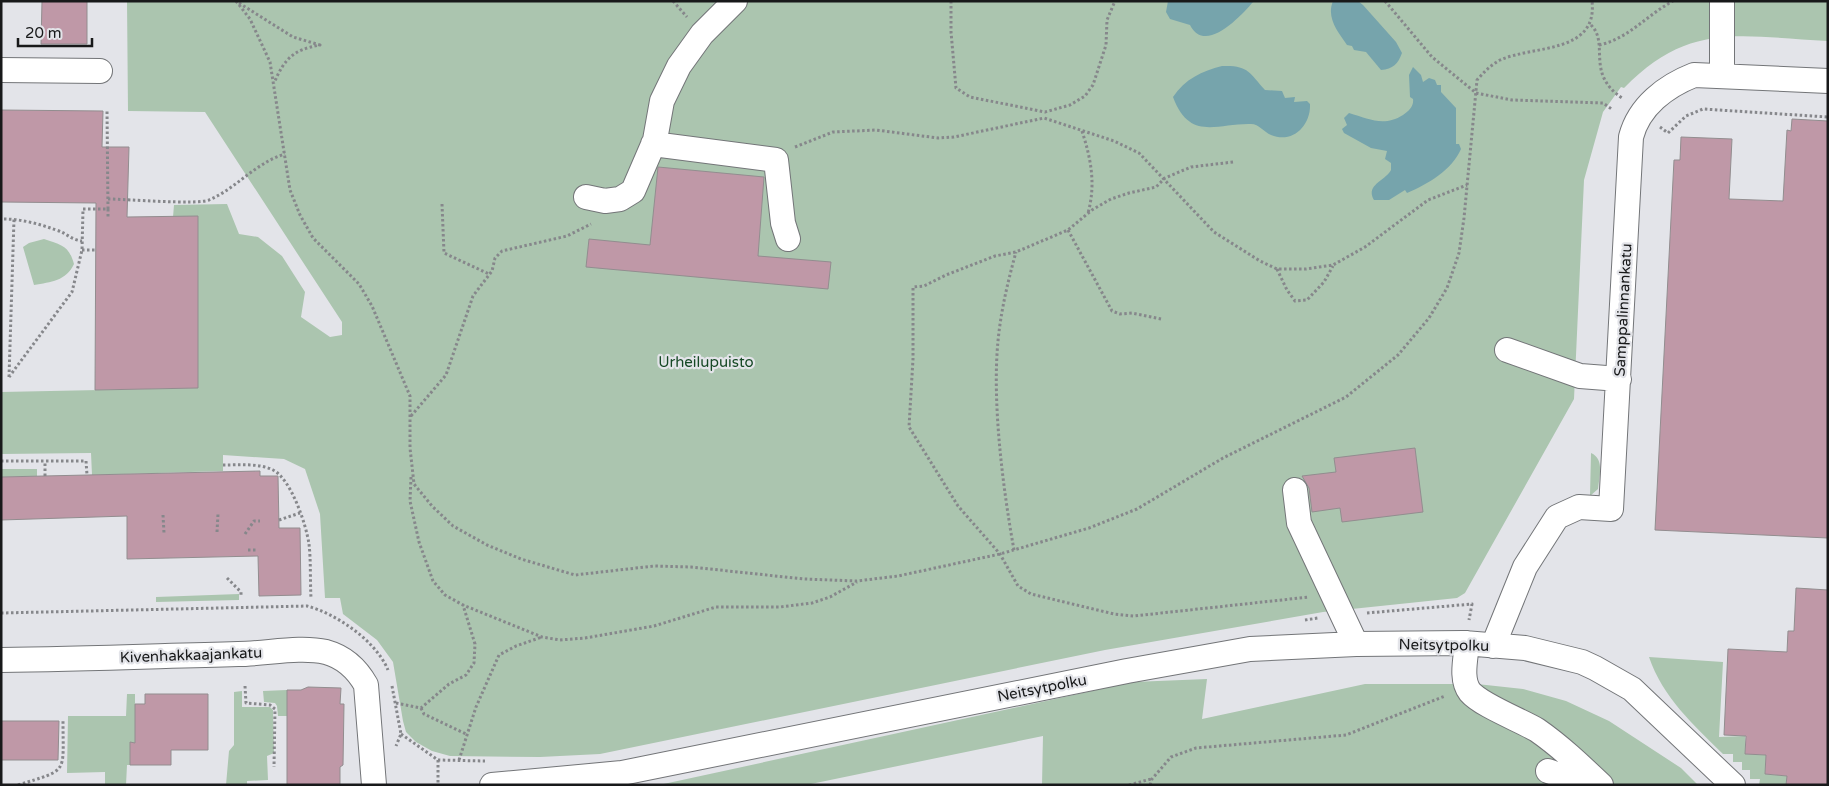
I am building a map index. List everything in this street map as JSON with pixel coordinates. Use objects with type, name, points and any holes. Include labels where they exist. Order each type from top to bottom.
[{"type":"street","points":[[586,197],[605,201],[620,199],[633,191],[653,144],[662,101],[679,66],[702,34],[735,1]]},
{"type":"street","points":[[1722,1],[1722,74]]},
{"type":"street","points":[[1,70],[100,71]]},
{"type":"street","name":"Samppalinnankatu","points":[[1492,646],[1525,566],[1557,517],[1579,507],[1611,509],[1631,137],[1634,126],[1642,113],[1663,91],[1679,80],[1694,75],[1722,74],[1828,81]]},
{"type":"street","points":[[653,144],[776,160],[783,223],[788,239]]},
{"type":"street","points":[[1507,350],[1580,376],[1619,379]]},
{"type":"street","points":[[1295,490],[1298,523],[1356,644]]},
{"type":"street","name":"Neitsytpolku","points":[[492,785],[622,773],[1250,648],[1356,644],[1467,644],[1525,648],[1582,662],[1595,668],[1632,689],[1733,785]]},
{"type":"street","points":[[1467,644],[1464,673],[1470,692],[1478,699],[1514,717],[1545,736],[1561,748],[1601,785]]},
{"type":"street","name":"Kivenhakkaajankatu","points":[[1,660],[251,654],[314,650],[334,655],[350,664],[360,674],[366,685],[374,785]]},
{"type":"street","points":[[1548,771],[1562,776],[1573,785]]},
{"type":"path","points":[[236,1],[250,19],[270,62],[290,190],[300,215],[314,238],[359,284],[372,306],[410,396],[410,448],[414,484],[432,506],[454,526],[487,546],[521,559],[575,575],[654,566],[691,567],[804,579],[858,581],[898,576],[1000,554],[1089,528],[1137,509],[1223,458],[1346,396],[1371,378],[1398,354],[1429,318],[1447,288],[1459,253],[1477,80],[1486,70],[1500,60],[1530,51],[1554,47],[1573,40],[1591,25],[1594,14],[1592,1]]},
{"type":"path","points":[[236,1],[293,37],[320,45],[297,51],[280,69],[274,84]]},
{"type":"path","points":[[951,1],[950,32],[956,88],[970,97],[1045,112],[1070,105],[1085,96],[1093,85],[1106,45],[1107,20],[1115,1]]},
{"type":"path","points":[[1385,1],[1432,57],[1476,93],[1512,100],[1603,104],[1613,110]]},
{"type":"path","points":[[1599,45],[1624,36],[1657,10],[1672,1]]},
{"type":"path","points":[[1591,25],[1599,35],[1599,64],[1602,73],[1612,91],[1622,98]]},
{"type":"path","points":[[1668,133],[1686,116],[1703,109],[1828,116]]},
{"type":"path","points":[[107,110],[108,217]]},
{"type":"path","points":[[1044,118],[1045,112]]},
{"type":"path","points":[[776,160],[793,148],[833,132],[876,130],[938,138],[954,137],[1044,118],[1114,141],[1139,153],[1214,232],[1260,261],[1277,269],[1306,269],[1333,265],[1365,248],[1428,200],[1466,185]]},
{"type":"path","points":[[1082,131],[1092,165],[1093,190],[1088,214]]},
{"type":"path","points":[[108,199],[204,201],[227,189],[267,160],[285,154]]},
{"type":"path","points":[[1233,162],[1192,166],[1164,178],[1156,188],[1129,192],[1111,199],[1068,230],[1016,252],[996,256],[946,275],[924,286],[913,287],[914,359],[909,427],[958,506],[1000,554],[1018,586],[1031,594],[1114,614],[1134,616],[1168,614],[1332,594]]},
{"type":"path","points":[[411,416],[446,375],[473,296],[489,274],[495,258],[502,251],[567,236],[592,223],[620,199]]},
{"type":"path","points":[[442,204],[444,252],[489,274]]},
{"type":"path","points":[[14,219],[9,377],[72,292],[82,250],[83,209],[108,209]]},
{"type":"path","points":[[4,219],[14,219],[59,230],[70,239],[82,241]]},
{"type":"path","points":[[1068,230],[1112,311],[1120,314],[1132,313],[1161,318]]},
{"type":"path","points":[[82,250],[96,250]]},
{"type":"path","points":[[1014,550],[1003,470],[997,382],[998,343],[1003,305],[1016,252]]},
{"type":"path","points":[[1277,269],[1286,290],[1295,301],[1307,300],[1324,282],[1333,265]]},
{"type":"path","points":[[1,461],[86,461],[87,475]]},
{"type":"path","points":[[44,476],[45,461]]},
{"type":"path","points":[[223,465],[255,466],[272,469],[284,478],[300,513],[309,544],[311,598]]},
{"type":"path","points":[[412,471],[410,501],[419,542],[433,581],[445,595],[463,605],[542,637],[560,640],[585,638],[654,626],[716,607],[780,607],[812,604],[830,597],[858,581]]},
{"type":"path","points":[[279,520],[300,513]]},
{"type":"path","points":[[217,532],[218,514]]},
{"type":"path","points":[[163,515],[164,533]]},
{"type":"path","points":[[245,534],[254,521],[260,521]]},
{"type":"path","points":[[248,550],[258,550]]},
{"type":"path","points":[[227,578],[241,592],[241,596]]},
{"type":"path","points":[[421,708],[449,684],[466,675],[474,663],[476,644],[463,605]]},
{"type":"path","points":[[1,613],[307,606],[326,614],[352,629],[380,656],[388,672]]},
{"type":"path","points":[[459,760],[466,734],[500,655],[516,646],[542,637]]},
{"type":"path","points":[[390,679],[401,734]]},
{"type":"path","points":[[245,686],[246,703],[270,705],[275,709],[274,767]]},
{"type":"path","points":[[1150,785],[1152,778],[1171,757],[1196,748],[1346,735],[1449,694]]},
{"type":"path","points":[[396,703],[421,708]]},
{"type":"path","points":[[421,708],[424,714],[466,734]]},
{"type":"path","points":[[18,785],[57,773],[62,767],[64,721]]},
{"type":"path","points":[[438,760],[438,785]]},
{"type":"path","points":[[1129,785],[1152,778]]},
{"type":"green space","name":"Urheilupuisto","points":[[127,1],[1828,1],[1828,41],[1743,36],[1695,42],[1672,51],[1648,66],[1624,88],[1621,87],[1603,112],[1584,180],[1574,399],[1465,593],[1457,598],[1323,612],[1105,650],[600,754],[540,757],[450,756],[432,751],[416,742],[406,732],[393,662],[377,640],[343,614],[340,598],[325,598],[320,514],[305,469],[284,459],[223,455],[223,471],[92,475],[91,453],[1,454],[1,392],[198,388],[198,217],[173,217],[174,205],[227,204],[239,234],[258,237],[282,256],[305,292],[301,317],[330,337],[342,335],[342,322],[205,112],[128,111]]},
{"type":"green space","points":[[44,239],[64,247],[70,253],[74,264],[67,274],[57,280],[34,285],[23,247],[29,243]]},
{"type":"green space","points":[[1591,453],[1598,459],[1600,469],[1598,489],[1590,496]]},
{"type":"green space","points":[[1,469],[37,469],[37,476],[1,477]]},
{"type":"green space","points":[[239,594],[239,600],[156,602],[156,597]]},
{"type":"green space","points":[[1649,657],[1723,662],[1719,737],[1745,736],[1745,754],[1766,755],[1765,774],[1787,776],[1786,785],[1759,785],[1760,779],[1750,779],[1750,770],[1742,770],[1742,762],[1733,762],[1733,754],[1723,754],[1680,710],[1662,685]]},
{"type":"green space","points":[[1207,679],[1202,719],[1365,684],[1477,684],[1523,689],[1566,701],[1609,721],[1681,768],[1698,785],[1042,785],[1043,736],[806,785],[659,785],[1133,682]]},
{"type":"green space","points":[[287,690],[287,716],[278,716],[275,703],[264,702],[263,691]]},
{"type":"green space","points":[[242,691],[242,707],[270,707],[273,710],[274,753],[267,756],[268,780],[247,781],[247,785],[226,785],[229,751],[234,745],[234,692]]},
{"type":"green space","points":[[127,694],[135,694],[135,743],[130,743],[130,765],[127,765],[126,785],[105,785],[105,772],[67,773],[68,716],[126,716]]},
{"type":"water","points":[[1168,1],[1256,1],[1223,30],[1213,35],[1204,36],[1197,33],[1190,25],[1170,19],[1166,12]]},
{"type":"water","points":[[1333,1],[1358,1],[1363,5],[1396,42],[1402,53],[1399,60],[1389,68],[1381,70],[1366,52],[1354,50],[1352,46],[1347,45],[1332,19],[1331,7]]},
{"type":"water","points":[[1222,66],[1243,68],[1265,90],[1282,91],[1285,98],[1295,97],[1294,102],[1307,101],[1310,104],[1310,112],[1304,125],[1293,135],[1279,137],[1271,135],[1254,124],[1206,127],[1196,125],[1188,120],[1180,111],[1173,97],[1183,85],[1195,77],[1208,70]]},
{"type":"water","points":[[1413,67],[1421,75],[1423,82],[1429,78],[1435,80],[1437,85],[1441,85],[1441,92],[1456,108],[1456,144],[1459,144],[1461,149],[1452,163],[1431,181],[1407,193],[1405,190],[1389,200],[1374,200],[1372,191],[1374,187],[1391,170],[1391,163],[1385,159],[1387,151],[1371,148],[1344,133],[1342,129],[1347,125],[1344,118],[1349,113],[1376,121],[1389,121],[1405,113],[1413,104],[1413,99],[1410,97],[1409,75]]},
{"type":"building","points":[[42,1],[87,1],[87,44],[41,44]]},
{"type":"building","points":[[1,110],[103,111],[102,147],[129,147],[127,217],[198,216],[198,388],[95,390],[96,203],[1,202]]},
{"type":"building","points":[[1792,119],[1828,121],[1828,538],[1655,530],[1674,160],[1680,160],[1681,137],[1732,139],[1729,199],[1783,201],[1787,130],[1791,131]]},
{"type":"building","points":[[658,167],[764,177],[758,256],[831,262],[828,289],[586,267],[589,239],[650,245]]},
{"type":"building","points":[[1415,448],[1423,512],[1342,522],[1340,508],[1312,512],[1309,488],[1302,476],[1336,472],[1334,458]]},
{"type":"building","points":[[260,471],[260,476],[278,476],[279,528],[300,528],[301,595],[259,596],[258,556],[127,559],[127,516],[1,520],[1,477]]},
{"type":"building","points":[[1796,588],[1828,590],[1828,785],[1786,785],[1787,776],[1765,774],[1766,755],[1745,754],[1746,736],[1724,735],[1728,649],[1787,652],[1788,631],[1794,631]]},
{"type":"building","points":[[308,687],[341,688],[340,704],[344,704],[343,765],[340,767],[340,785],[287,785],[287,690],[301,690]]},
{"type":"building","points":[[145,694],[208,694],[208,750],[171,750],[171,765],[130,765],[130,742],[135,743],[135,704],[145,704]]},
{"type":"building","points":[[1,721],[59,721],[58,760],[1,760]]}]
